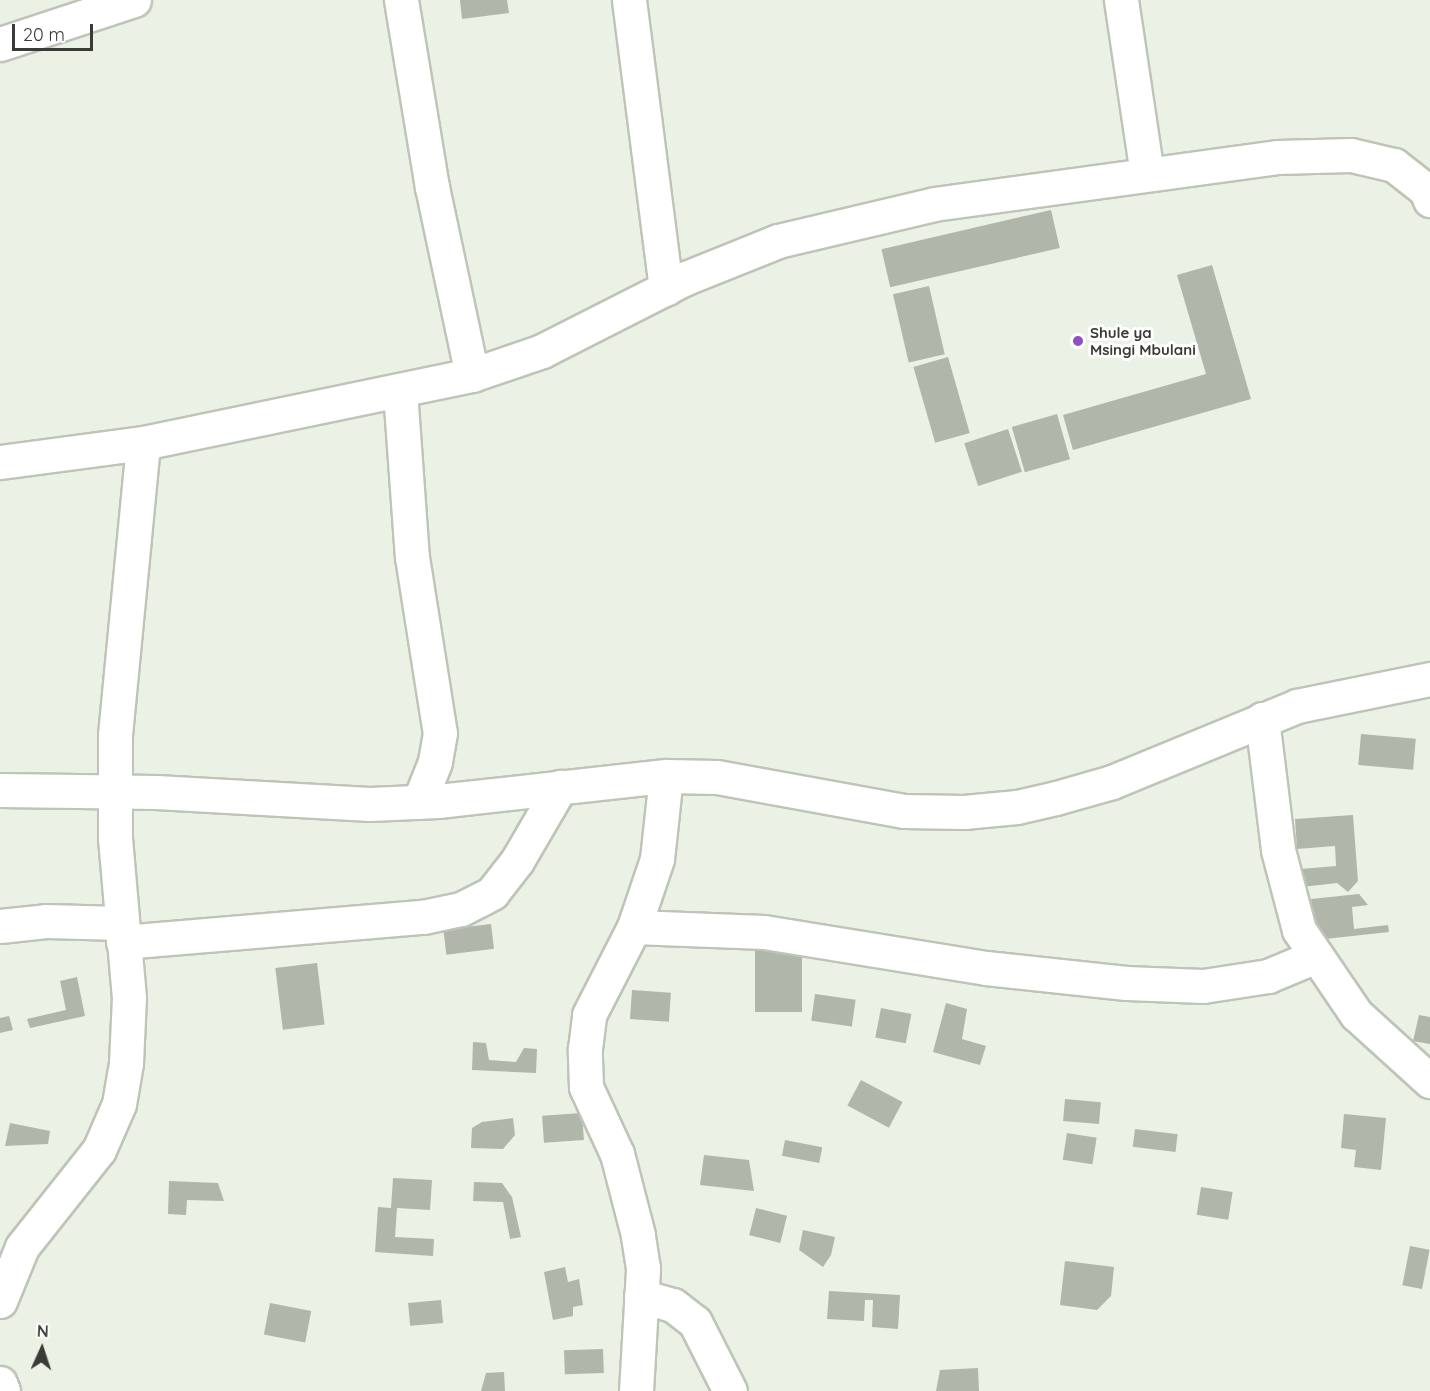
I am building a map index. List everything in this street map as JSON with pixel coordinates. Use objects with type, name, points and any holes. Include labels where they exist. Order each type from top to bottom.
[{"type":"street","points":[[0,44],[134,0]]},
{"type":"street","points":[[401,0],[432,187],[472,375]]},
{"type":"street","points":[[629,0],[666,289]]},
{"type":"street","points":[[1121,0],[1147,173]]},
{"type":"street","points":[[0,462],[143,443],[472,375],[542,351],[666,289],[778,242],[934,204],[1277,157],[1351,155],[1394,165],[1426,190],[1430,200]]},
{"type":"street","points":[[400,391],[412,557],[440,733],[435,762],[419,802]]},
{"type":"street","points":[[0,1301],[22,1247],[99,1150],[118,1104],[126,1063],[129,998],[122,933],[114,791],[115,735],[143,443]]},
{"type":"street","points":[[0,790],[114,791],[303,801],[419,802],[666,776],[717,777],[904,811],[1017,807],[1112,782],[1297,706],[1430,679]]},
{"type":"street","points":[[1262,719],[1278,850],[1299,930],[1356,1014],[1430,1081]]},
{"type":"street","points":[[636,1391],[643,1268],[638,1235],[617,1154],[586,1087],[585,1049],[589,1015],[634,927],[657,859],[666,776]]},
{"type":"street","points":[[0,926],[46,921],[122,933],[423,917],[462,909],[492,893],[518,861],[560,787]]},
{"type":"street","points":[[634,927],[764,932],[986,968],[1126,983],[1203,986],[1268,976],[1316,956]]},
{"type":"street","points":[[641,1296],[673,1305],[695,1322],[730,1391]]},
{"type":"street","points":[[0,1383],[3,1391]]},
{"type":"building","points":[[460,0],[507,0],[509,13],[462,19]]},
{"type":"building","points":[[1051,210],[1060,248],[890,287],[881,249]]},
{"type":"building","points":[[1212,265],[1251,399],[1073,450],[1063,415],[1206,374],[1177,275]]},
{"type":"building","points":[[929,286],[945,354],[909,363],[893,294]]},
{"type":"building","points":[[948,357],[970,433],[935,443],[913,367]]},
{"type":"building","points":[[1057,414],[1070,459],[1025,472],[1012,427]]},
{"type":"building","points":[[1008,429],[1022,472],[978,486],[964,443]]},
{"type":"building","points":[[1361,734],[1416,739],[1413,770],[1358,765]]},
{"type":"building","points":[[1353,815],[1358,881],[1348,892],[1337,883],[1293,888],[1301,869],[1336,866],[1335,846],[1297,849],[1295,819]]},
{"type":"building","points":[[1359,894],[1368,905],[1352,907],[1354,929],[1388,925],[1389,932],[1316,940],[1311,899]]},
{"type":"building","points":[[491,924],[494,949],[446,955],[443,930]]},
{"type":"building","points":[[755,950],[802,950],[802,1012],[755,1012]]},
{"type":"building","points":[[317,963],[325,1025],[283,1030],[275,968]]},
{"type":"building","points":[[77,977],[85,1016],[30,1028],[27,1019],[66,1010],[60,981]]},
{"type":"building","points":[[632,990],[671,993],[669,1022],[630,1019]]},
{"type":"building","points":[[815,994],[856,1000],[852,1026],[811,1021]]},
{"type":"building","points":[[946,1003],[967,1009],[962,1039],[986,1046],[980,1065],[933,1052]]},
{"type":"building","points":[[881,1008],[911,1014],[906,1043],[875,1037]]},
{"type":"building","points":[[1419,1015],[1430,1017],[1430,1044],[1413,1041]]},
{"type":"building","points":[[9,1016],[13,1030],[0,1033],[0,1018]]},
{"type":"building","points":[[473,1042],[486,1043],[489,1060],[516,1062],[524,1048],[537,1049],[536,1073],[472,1070]]},
{"type":"building","points":[[861,1080],[902,1102],[889,1128],[847,1106]]},
{"type":"building","points":[[1065,1099],[1101,1102],[1099,1124],[1063,1121]]},
{"type":"building","points":[[582,1113],[584,1140],[544,1143],[542,1116]]},
{"type":"building","points":[[1344,1114],[1386,1118],[1381,1170],[1354,1167],[1356,1150],[1341,1148]]},
{"type":"building","points":[[513,1118],[515,1135],[503,1149],[471,1148],[472,1128],[482,1122]]},
{"type":"building","points":[[10,1123],[50,1131],[48,1144],[5,1146]]},
{"type":"building","points":[[1135,1129],[1178,1134],[1175,1152],[1133,1147]]},
{"type":"building","points":[[1067,1133],[1097,1138],[1092,1164],[1063,1160]]},
{"type":"building","points":[[785,1140],[822,1147],[819,1163],[782,1156]]},
{"type":"building","points":[[704,1155],[749,1160],[754,1191],[700,1185]]},
{"type":"building","points":[[393,1178],[432,1180],[430,1210],[397,1208],[395,1237],[434,1239],[433,1256],[375,1252],[378,1207],[391,1208]]},
{"type":"building","points":[[169,1181],[218,1183],[224,1201],[187,1200],[186,1215],[168,1214]]},
{"type":"building","points":[[474,1182],[502,1183],[512,1197],[521,1237],[510,1239],[503,1202],[473,1201]]},
{"type":"building","points":[[1201,1187],[1233,1192],[1228,1220],[1197,1215]]},
{"type":"building","points":[[756,1208],[787,1216],[780,1243],[749,1235]]},
{"type":"building","points":[[803,1230],[835,1237],[831,1255],[823,1267],[799,1250]]},
{"type":"building","points":[[1410,1246],[1430,1250],[1422,1289],[1402,1285]]},
{"type":"building","points":[[1065,1261],[1114,1267],[1111,1296],[1097,1310],[1060,1305]]},
{"type":"building","points":[[565,1267],[568,1282],[579,1279],[583,1305],[573,1307],[573,1316],[553,1320],[544,1272]]},
{"type":"building","points":[[829,1291],[900,1295],[898,1329],[872,1327],[873,1300],[865,1300],[864,1321],[827,1319]]},
{"type":"building","points":[[441,1300],[443,1323],[410,1326],[408,1303]]},
{"type":"building","points":[[270,1303],[311,1311],[305,1342],[264,1334]]},
{"type":"building","points":[[603,1349],[604,1373],[565,1374],[564,1350]]},
{"type":"building","points":[[978,1368],[979,1391],[936,1391],[940,1370]]},
{"type":"building","points":[[504,1372],[505,1391],[481,1391],[486,1373]]},
{"type":"place","name":"Shule ya Msingi Mbulani","points":[[1078,341]]}]
